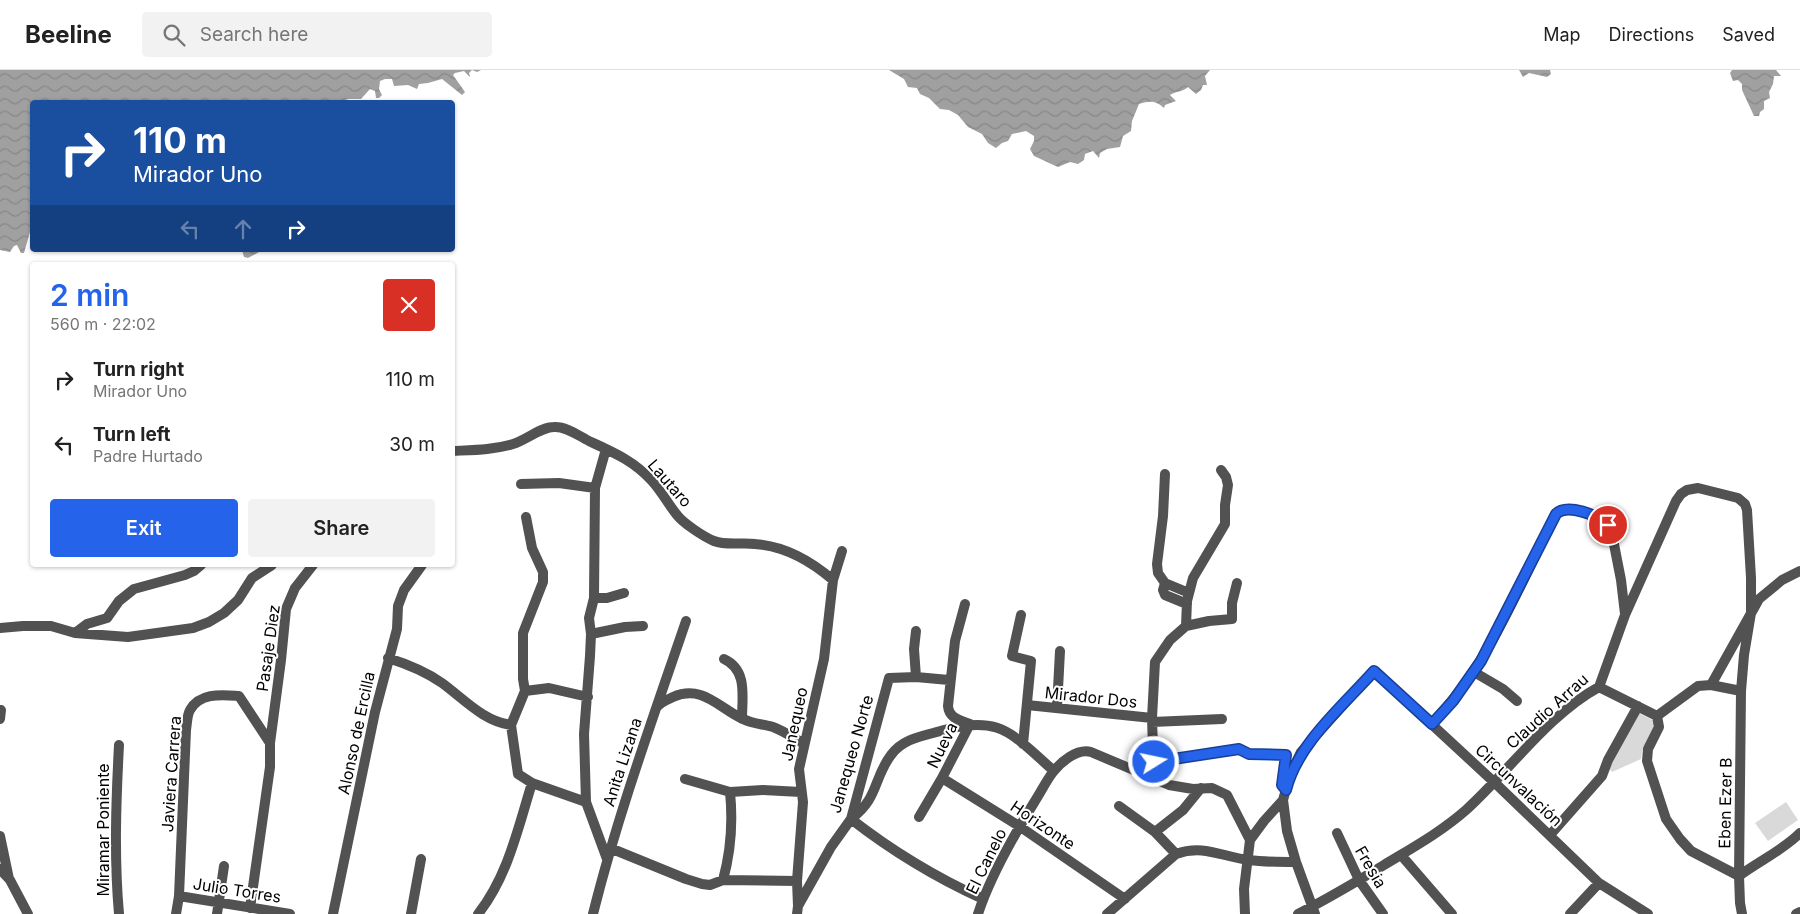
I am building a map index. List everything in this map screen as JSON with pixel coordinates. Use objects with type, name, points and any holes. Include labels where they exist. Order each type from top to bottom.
[{"type":"street","name":"Lautaro","points":[[455,451],[483,450],[505,446],[556,426],[629,461],[652,481],[668,500],[678,516],[704,536],[714,541],[725,543],[755,544],[780,549],[808,562],[833,580]]},
{"type":"street","points":[[606,449],[595,488],[594,598],[589,618],[591,634],[584,734],[586,802],[607,859]]},
{"type":"street","points":[[1186,626],[1189,593],[1196,572],[1223,530],[1228,485],[1226,477],[1221,470]]},
{"type":"street","points":[[1165,474],[1163,516],[1157,564],[1158,573],[1165,583],[1189,593]]},
{"type":"street","points":[[521,484],[559,483],[595,488]]},
{"type":"street","name":"Claudio Arrau","points":[[1298,914],[1314,910],[1449,823],[1494,782],[1550,725],[1586,694],[1599,687],[1625,615],[1681,494],[1687,490],[1698,488],[1738,498]]},
{"type":"street","name":"Eben Ezer B","points":[[1738,498],[1745,504],[1747,510],[1751,578],[1751,613],[1744,655],[1741,691],[1739,876],[1742,914]]},
{"type":"street","points":[[1432,724],[1453,701],[1490,646],[1554,517],[1561,510],[1572,509],[1600,518],[1611,529],[1621,580],[1625,615]]},
{"type":"street","points":[[526,517],[532,548],[544,577],[542,588],[523,633],[522,679],[525,691],[511,725],[518,774],[532,783],[586,802]]},
{"type":"street","name":"Janequeo","points":[[797,910],[797,881],[803,802],[799,769],[826,644],[833,580],[842,551]]},
{"type":"street","points":[[75,633],[87,624],[107,618],[119,601],[134,589],[185,575],[199,567]]},
{"type":"street","points":[[0,628],[51,626],[75,633],[128,637],[201,626],[231,607],[238,600],[252,578],[269,567]]},
{"type":"street","name":"Pasaje Diez","points":[[270,743],[286,609],[295,588],[311,567]]},
{"type":"street","name":"Alonso de Ercilla","points":[[333,914],[375,712],[397,629],[401,598],[421,567]]},
{"type":"street","name":"Eben Ezer B","points":[[1711,685],[1759,599],[1782,580],[1800,572]]},
{"type":"street","points":[[1165,583],[1163,590],[1165,595],[1187,604]]},
{"type":"street","points":[[1154,779],[1152,720],[1155,662],[1170,640],[1186,626],[1232,619],[1232,603],[1237,583]]},
{"type":"street","points":[[594,598],[606,598],[624,593]]},
{"type":"street","name":"Nueva","points":[[919,817],[970,724],[954,718],[949,712],[949,680],[954,641],[965,604]]},
{"type":"street","points":[[1021,615],[1012,656],[1031,661],[1023,744]]},
{"type":"street","name":"Anita Lizana","points":[[593,914],[610,848],[634,772],[686,621]]},
{"type":"street","points":[[591,634],[625,626],[643,626]]},
{"type":"street","points":[[916,631],[914,649],[916,677]]},
{"type":"street","points":[[1056,708],[1060,650]]},
{"type":"street","points":[[388,658],[431,676],[485,716],[511,725]]},
{"type":"street","points":[[724,659],[733,664],[741,676],[742,719]]},
{"type":"street","name":"Circunvalación","points":[[1284,795],[1290,775],[1301,752],[1374,671],[1494,782],[1599,883],[1648,914]]},
{"type":"street","points":[[1474,672],[1503,689],[1517,701]]},
{"type":"street","name":"Janequeo Norte","points":[[797,910],[830,847],[851,819],[889,678],[916,677],[949,680]]},
{"type":"street","points":[[1657,716],[1698,686],[1711,685],[1741,691]]},
{"type":"street","points":[[1599,687],[1657,716]]},
{"type":"street","points":[[525,691],[549,688],[588,697]]},
{"type":"street","points":[[656,708],[668,699],[684,693],[690,693],[711,699],[742,719],[776,728],[804,744]]},
{"type":"street","name":"Javiera Carrera","points":[[176,914],[179,896],[186,730],[189,710],[205,698],[215,695],[239,696],[270,743]]},
{"type":"street","name":"Mirador Dos","points":[[1027,705],[1152,720],[1222,719]]},
{"type":"street","points":[[1550,835],[1602,776],[1608,760],[1638,706]]},
{"type":"street","points":[[1657,716],[1659,728],[1648,749],[1646,761],[1666,819],[1691,851],[1739,876],[1757,862],[1770,856],[1800,833]]},
{"type":"street","points":[[983,899],[919,867],[851,819],[868,801],[876,789],[886,763],[899,746],[914,738],[970,724],[997,727],[1011,734],[1054,771]]},
{"type":"street","points":[[250,908],[270,767],[270,743]]},
{"type":"street","name":"Miramar Poniente","points":[[119,745],[115,874],[119,914]]},
{"type":"street","points":[[1154,762],[1239,749],[1249,754],[1286,755],[1282,785],[1287,831],[1296,862],[1314,910]]},
{"type":"street","name":"El Canelo","points":[[978,914],[983,899],[1019,826],[1054,771],[1076,753],[1087,751],[1177,787],[1218,789],[1227,795],[1250,840]]},
{"type":"street","name":"Horizonte","points":[[942,778],[1019,826],[1125,899]]},
{"type":"street","points":[[685,779],[730,792],[763,790],[801,792]]},
{"type":"street","points":[[478,914],[491,898],[507,862],[532,783]]},
{"type":"street","points":[[1155,832],[1183,810],[1201,788]]},
{"type":"street","points":[[723,880],[731,839],[732,814],[730,792]]},
{"type":"street","points":[[1245,914],[1244,889],[1250,840],[1284,795]]},
{"type":"street","points":[[1119,806],[1155,832],[1176,854]]},
{"type":"street","name":"Fresia","points":[[1337,833],[1359,880],[1383,914]]},
{"type":"street","points":[[0,836],[10,880]]},
{"type":"street","points":[[610,848],[686,880],[702,884],[710,885],[723,880],[797,881]]},
{"type":"street","points":[[1107,914],[1176,854],[1189,850],[1202,849],[1248,860],[1296,862]]},
{"type":"street","points":[[1401,855],[1452,914]]},
{"type":"street","points":[[410,914],[421,859]]},
{"type":"street","points":[[217,914],[224,866]]},
{"type":"street","points":[[0,869],[10,880],[28,914]]},
{"type":"street","points":[[1570,914],[1599,883]]},
{"type":"street","name":"Julio Torres","points":[[179,896],[284,914]]},
{"type":"street","points":[[1796,914],[1800,912]]},
{"type":"shaded area","points":[[1637,712],[1654,721],[1656,726],[1642,751],[1641,759],[1612,772],[1609,768]]},
{"type":"shaded area","points":[[1786,802],[1798,820],[1768,841],[1755,823]]},
{"type":"water","points":[[0,70],[472,70],[469,73],[470,77],[464,71],[453,75],[465,92],[462,95],[442,79],[419,84],[417,89],[408,85],[394,86],[392,79],[385,79],[380,81],[379,89],[382,95],[379,98],[376,98],[375,91],[370,89],[361,99],[345,100],[30,100],[30,232],[24,253],[21,253],[17,245],[10,252],[0,250]]},
{"type":"water","points":[[889,70],[1210,70],[1205,76],[1207,85],[1203,85],[1196,94],[1188,87],[1170,95],[1176,101],[1165,105],[1164,108],[1152,102],[1139,104],[1132,121],[1131,131],[1123,136],[1120,147],[1107,149],[1100,153],[1099,158],[1093,151],[1085,154],[1084,160],[1078,164],[1070,162],[1058,167],[1034,156],[1030,149],[1034,136],[1026,131],[1012,134],[1008,141],[996,148],[988,143],[982,134],[968,127],[958,115],[949,110],[940,109],[929,98],[920,94],[917,88],[908,87],[904,79]]},
{"type":"water","points":[[1519,70],[1550,70],[1551,74],[1547,77],[1529,73],[1523,77]]},
{"type":"water","points":[[1732,70],[1776,70],[1781,76],[1774,76],[1769,92],[1770,98],[1764,101],[1764,109],[1760,112],[1759,116],[1754,116],[1742,90],[1742,84],[1738,80],[1733,81],[1730,73]]},
{"type":"water","points":[[243,252],[259,252],[248,258],[244,257]]},
{"type":"route","points":[[1154,762],[1239,749],[1249,754],[1286,755],[1282,785],[1286,790],[1290,775],[1301,752],[1374,671],[1432,724],[1453,701],[1490,646],[1556,514],[1568,508],[1600,518],[1608,525]]}]
